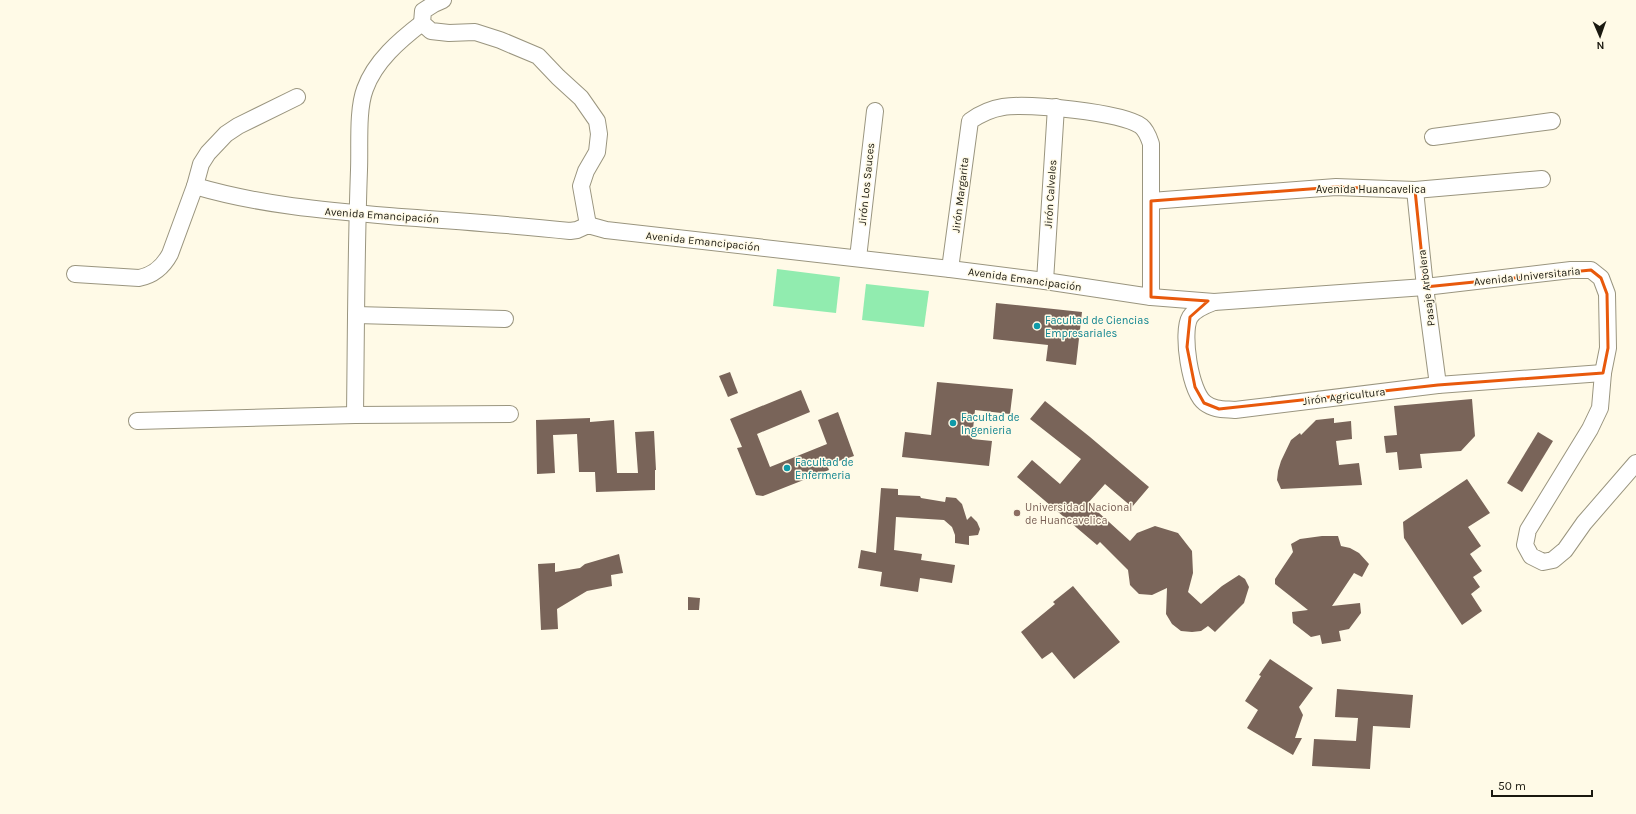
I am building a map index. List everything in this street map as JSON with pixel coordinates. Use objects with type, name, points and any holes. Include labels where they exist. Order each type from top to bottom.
[{"type":"street","points":[[355,415],[357,214],[361,112],[365,89],[373,73],[385,57],[409,33],[422,23],[423,11],[443,0]]},
{"type":"street","points":[[422,23],[431,31],[476,32],[500,40],[538,56],[581,98],[597,121],[599,134],[597,152],[586,171],[581,186],[588,225]]},
{"type":"street","points":[[75,274],[139,278],[146,277],[158,270],[170,254],[195,186],[201,164],[212,148],[226,134],[250,119],[297,97]]},
{"type":"street","name":"Jirón Margarita","points":[[950,269],[970,122],[979,114],[1001,107],[1013,105],[1056,107]]},
{"type":"street","points":[[1056,107],[1135,122],[1142,127],[1149,138],[1151,144],[1151,297]]},
{"type":"street","name":"Jirón Calveles","points":[[1045,281],[1056,107]]},
{"type":"street","name":"Jirón Los Sauces","points":[[858,258],[875,111]]},
{"type":"street","points":[[1433,137],[1552,121]]},
{"type":"street","name":"Avenida Huancavelica","points":[[1151,201],[1336,188],[1415,190],[1542,178]]},
{"type":"street","name":"Avenida Emancipación","points":[[195,186],[252,201],[287,207],[570,231],[577,230],[588,225],[606,230],[950,269],[1045,281],[1151,297],[1214,302]]},
{"type":"street","name":"Pasaje Arbolera","points":[[1415,190],[1425,287],[1438,385]]},
{"type":"street","name":"Avenida Universitaria","points":[[1214,302],[1425,287],[1571,270],[1591,270],[1601,278],[1607,294],[1608,348],[1603,373],[1600,408],[1590,429],[1528,530],[1525,545],[1531,556],[1543,562],[1553,560],[1565,550],[1584,523],[1636,463]]},
{"type":"street","name":"Jirón Agricultura","points":[[1214,302],[1202,307],[1190,317],[1187,347],[1195,387],[1204,403],[1219,409],[1235,410],[1438,385],[1603,373]]},
{"type":"street","points":[[356,315],[505,319]]},
{"type":"street","points":[[137,421],[355,415],[510,414]]},
{"type":"highlighted area","points":[[1336,187],[1415,190],[1425,287],[1591,270],[1601,278],[1607,294],[1608,348],[1603,373],[1438,385],[1219,409],[1204,403],[1195,387],[1187,347],[1190,317],[1208,301],[1151,297],[1151,201]]},
{"type":"green space","points":[[777,269],[840,277],[836,313],[773,306]]},
{"type":"green space","points":[[866,284],[929,291],[924,327],[862,320]]},
{"type":"building","name":"Facultad de Ciencias Empresariales","points":[[996,303],[1082,312],[1076,365],[1046,361],[1048,345],[993,339]]},
{"type":"building","points":[[730,372],[738,393],[728,397],[719,376]]},
{"type":"building","name":"Facultad de Ingenieria","points":[[937,382],[1013,389],[1010,414],[975,410],[972,439],[992,441],[989,466],[902,457],[905,432],[931,435]]},
{"type":"building","points":[[801,390],[810,412],[757,434],[770,467],[827,444],[818,420],[838,412],[854,456],[827,465],[829,470],[763,496],[756,495],[737,448],[742,447],[730,419]]},
{"type":"building","points":[[1472,399],[1475,436],[1461,451],[1420,454],[1422,468],[1399,470],[1397,452],[1386,453],[1384,436],[1397,435],[1394,406]]},
{"type":"building","points":[[1045,401],[1149,487],[1132,507],[1105,484],[1088,503],[1130,541],[1137,533],[1155,526],[1178,533],[1192,551],[1193,573],[1188,592],[1201,604],[1222,586],[1239,575],[1245,579],[1249,587],[1244,603],[1215,632],[1208,626],[1201,631],[1181,631],[1172,624],[1166,614],[1167,588],[1152,595],[1139,594],[1130,585],[1128,570],[1100,542],[1097,545],[1017,477],[1032,460],[1060,484],[1081,459],[1030,419]]},
{"type":"building","points":[[590,418],[590,422],[614,420],[617,473],[638,473],[635,432],[654,431],[656,470],[655,490],[596,492],[595,472],[579,472],[577,434],[553,435],[555,473],[537,474],[536,420]]},
{"type":"building","points":[[1334,418],[1334,423],[1351,421],[1352,439],[1336,441],[1339,465],[1359,463],[1362,485],[1281,489],[1277,480],[1278,471],[1291,440],[1300,433],[1301,435],[1316,420]]},
{"type":"building","points":[[1538,432],[1553,441],[1522,492],[1507,483]]},
{"type":"building","points":[[1467,479],[1490,513],[1468,527],[1481,546],[1470,554],[1482,571],[1473,577],[1480,587],[1471,594],[1482,611],[1462,625],[1404,538],[1403,522]]},
{"type":"building","points":[[881,488],[898,489],[898,495],[920,496],[921,498],[945,502],[946,497],[956,498],[962,504],[967,520],[971,516],[977,522],[980,529],[978,535],[969,536],[969,545],[955,543],[955,535],[952,527],[944,520],[896,517],[894,550],[922,554],[921,560],[955,565],[952,583],[920,578],[918,592],[880,586],[882,572],[858,568],[861,550],[876,553]]},
{"type":"building","points":[[1322,536],[1338,536],[1341,546],[1350,548],[1359,553],[1369,564],[1362,577],[1354,573],[1332,606],[1360,603],[1361,613],[1349,629],[1339,631],[1341,641],[1322,644],[1320,635],[1311,637],[1293,623],[1292,612],[1308,610],[1275,584],[1275,579],[1293,552],[1291,544],[1300,539]]},
{"type":"building","points":[[619,554],[623,573],[611,575],[612,586],[587,591],[557,609],[558,629],[541,630],[538,564],[555,563],[555,572],[580,568],[585,564]]},
{"type":"building","points":[[1073,586],[1120,642],[1074,679],[1052,652],[1042,659],[1021,632],[1055,604],[1053,602]]},
{"type":"building","points":[[688,597],[700,598],[699,610],[688,610]]},
{"type":"building","points":[[1270,659],[1313,688],[1299,707],[1303,715],[1295,738],[1302,738],[1293,755],[1247,728],[1258,710],[1245,701],[1261,676],[1259,675]]},
{"type":"building","points":[[1337,689],[1413,695],[1410,728],[1373,726],[1370,769],[1312,766],[1314,739],[1356,741],[1358,718],[1335,717]]},
{"type":"place","name":"Facultad de Ciencias Empresariales","points":[[1037,326]]},
{"type":"place","name":"Facultad de Ingenieria","points":[[953,423]]},
{"type":"place","name":"Facultad de Enfermeria","points":[[787,468]]},
{"type":"place","name":"Universidad Nacional de Huancavelica","points":[[1017,513]]}]
